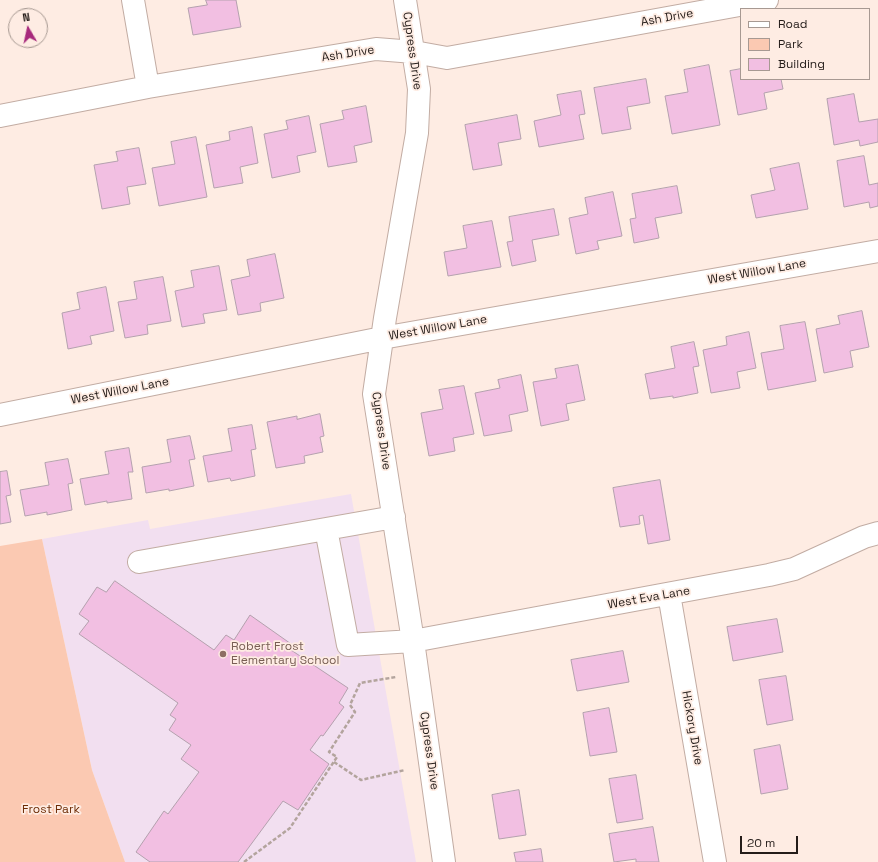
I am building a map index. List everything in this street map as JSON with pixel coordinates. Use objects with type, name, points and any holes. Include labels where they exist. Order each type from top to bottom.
[{"type":"street","points":[[133,0],[148,87]]},
{"type":"street","name":"Cypress Drive","points":[[405,0],[419,89],[417,133],[382,338],[374,394],[413,641],[444,862]]},
{"type":"street","name":"Ash Drive","points":[[0,116],[148,87],[376,49],[414,52],[446,58],[667,9],[767,0]]},
{"type":"street","name":"West Willow Lane","points":[[0,415],[382,338],[878,250]]},
{"type":"street","points":[[139,562],[394,517]]},
{"type":"street","name":"West Eva Lane","points":[[326,529],[348,645],[413,641],[769,576],[794,569],[864,537],[878,533]]},
{"type":"street","name":"Hickory Drive","points":[[669,594],[715,862]]},
{"type":"path","points":[[244,862],[290,828],[334,762],[337,757],[329,752],[355,712],[350,704],[360,683],[396,677]]},
{"type":"path","points":[[334,762],[361,780],[405,770]]},
{"type":"shaded area","name":"Robert Frost Elementary School","points":[[351,494],[416,862],[125,862],[92,770],[42,539],[148,520],[150,529]]},
{"type":"green space","name":"Frost Park","points":[[42,539],[92,770],[125,862],[0,862],[0,546]]},
{"type":"building","points":[[206,0],[236,0],[241,27],[193,35],[188,8],[207,5]]},
{"type":"building","points":[[709,65],[720,125],[672,134],[665,96],[688,92],[684,70]]},
{"type":"building","points":[[740,69],[740,80],[781,80],[783,89],[764,93],[767,109],[738,115],[730,71]]},
{"type":"building","points":[[646,79],[650,103],[627,107],[631,129],[602,134],[594,88]]},
{"type":"building","points":[[581,91],[585,114],[579,115],[584,139],[539,147],[534,121],[561,115],[557,95]]},
{"type":"building","points":[[854,94],[859,122],[878,119],[878,142],[860,146],[859,140],[834,145],[827,99]]},
{"type":"building","points":[[366,106],[372,142],[354,146],[357,162],[328,167],[320,124],[344,119],[342,111]]},
{"type":"building","points":[[517,115],[521,139],[498,143],[502,165],[473,170],[465,125]]},
{"type":"building","points":[[309,116],[316,152],[297,156],[300,172],[272,178],[264,134],[288,129],[286,121]]},
{"type":"building","points":[[252,127],[258,163],[240,167],[243,183],[214,188],[206,145],[230,140],[229,132]]},
{"type":"building","points":[[196,137],[207,197],[159,206],[152,168],[175,164],[171,142]]},
{"type":"building","points":[[139,148],[146,184],[127,187],[130,204],[102,209],[94,165],[118,161],[116,152]]},
{"type":"building","points":[[864,156],[869,185],[878,183],[878,206],[870,208],[869,202],[844,207],[837,161]]},
{"type":"building","points":[[799,163],[808,209],[756,218],[751,195],[775,190],[770,169]]},
{"type":"building","points":[[677,186],[682,213],[655,218],[659,238],[634,243],[630,219],[636,218],[632,194]]},
{"type":"building","points":[[613,192],[622,236],[597,241],[599,249],[576,254],[569,218],[588,214],[585,198]]},
{"type":"building","points":[[554,209],[559,235],[532,240],[536,261],[512,266],[507,242],[513,241],[509,217]]},
{"type":"building","points":[[492,221],[501,267],[448,276],[444,252],[467,248],[463,226]]},
{"type":"building","points":[[275,254],[284,298],[260,303],[261,311],[238,315],[231,280],[250,276],[247,260]]},
{"type":"building","points":[[219,266],[227,310],[203,314],[205,323],[182,327],[175,291],[194,287],[191,271]]},
{"type":"building","points":[[163,277],[171,321],[147,325],[148,334],[125,338],[118,302],[137,299],[134,282]]},
{"type":"building","points":[[106,287],[114,331],[90,336],[92,344],[68,349],[62,313],[80,309],[77,293]]},
{"type":"building","points":[[862,311],[869,347],[850,351],[853,367],[824,373],[816,329],[840,324],[838,316]]},
{"type":"building","points":[[805,322],[816,381],[768,390],[761,353],[784,349],[780,326]]},
{"type":"building","points":[[749,332],[756,368],[737,372],[740,388],[711,393],[703,350],[727,345],[726,337]]},
{"type":"building","points":[[694,342],[699,366],[693,367],[698,393],[673,398],[673,396],[650,399],[645,374],[675,368],[671,347]]},
{"type":"building","points":[[578,365],[585,400],[566,404],[569,420],[541,426],[533,382],[557,378],[555,369]]},
{"type":"building","points":[[521,375],[528,411],[509,415],[512,431],[484,436],[475,393],[500,388],[498,380]]},
{"type":"building","points":[[464,386],[474,434],[453,438],[455,451],[429,456],[421,413],[443,409],[439,390]]},
{"type":"building","points":[[320,414],[324,436],[320,437],[323,452],[304,456],[305,463],[276,468],[267,422],[297,416],[297,419]]},
{"type":"building","points":[[252,425],[256,449],[251,450],[255,476],[231,481],[230,478],[208,482],[203,456],[232,451],[228,429]]},
{"type":"building","points":[[190,436],[195,459],[189,460],[194,486],[169,491],[169,489],[146,493],[142,467],[171,462],[167,440]]},
{"type":"building","points":[[129,448],[133,472],[128,472],[132,499],[85,505],[80,479],[109,474],[105,452]]},
{"type":"building","points":[[68,459],[73,483],[68,484],[72,510],[47,515],[47,512],[25,516],[20,490],[49,485],[45,463]]},
{"type":"building","points":[[7,471],[11,495],[6,496],[11,522],[0,524],[0,472]]},
{"type":"building","points":[[660,480],[670,540],[648,544],[643,515],[639,516],[640,524],[620,527],[613,488]]},
{"type":"building","points":[[115,581],[214,650],[226,635],[234,640],[250,615],[294,646],[291,650],[348,688],[339,703],[344,707],[323,736],[321,735],[310,750],[329,764],[298,810],[283,801],[238,862],[150,862],[136,852],[164,811],[168,814],[199,772],[181,759],[191,745],[169,730],[176,719],[170,715],[178,703],[79,634],[89,621],[79,614],[97,587],[106,592]]},
{"type":"building","points":[[777,619],[783,652],[733,661],[727,627]]},
{"type":"building","points":[[623,651],[629,682],[577,691],[571,660]]},
{"type":"building","points":[[786,676],[793,720],[767,725],[759,680]]},
{"type":"building","points":[[609,708],[617,752],[590,756],[583,713]]},
{"type":"building","points":[[780,745],[788,789],[761,794],[754,750]]},
{"type":"building","points":[[636,775],[643,819],[617,823],[609,779]]},
{"type":"building","points":[[519,790],[526,835],[499,839],[492,795]]},
{"type":"building","points":[[653,827],[659,862],[636,862],[636,859],[614,862],[609,834]]},
{"type":"building","points":[[541,849],[543,862],[516,862],[514,853]]},
{"type":"place","name":"Robert Frost Elementary School","points":[[223,654]]}]
